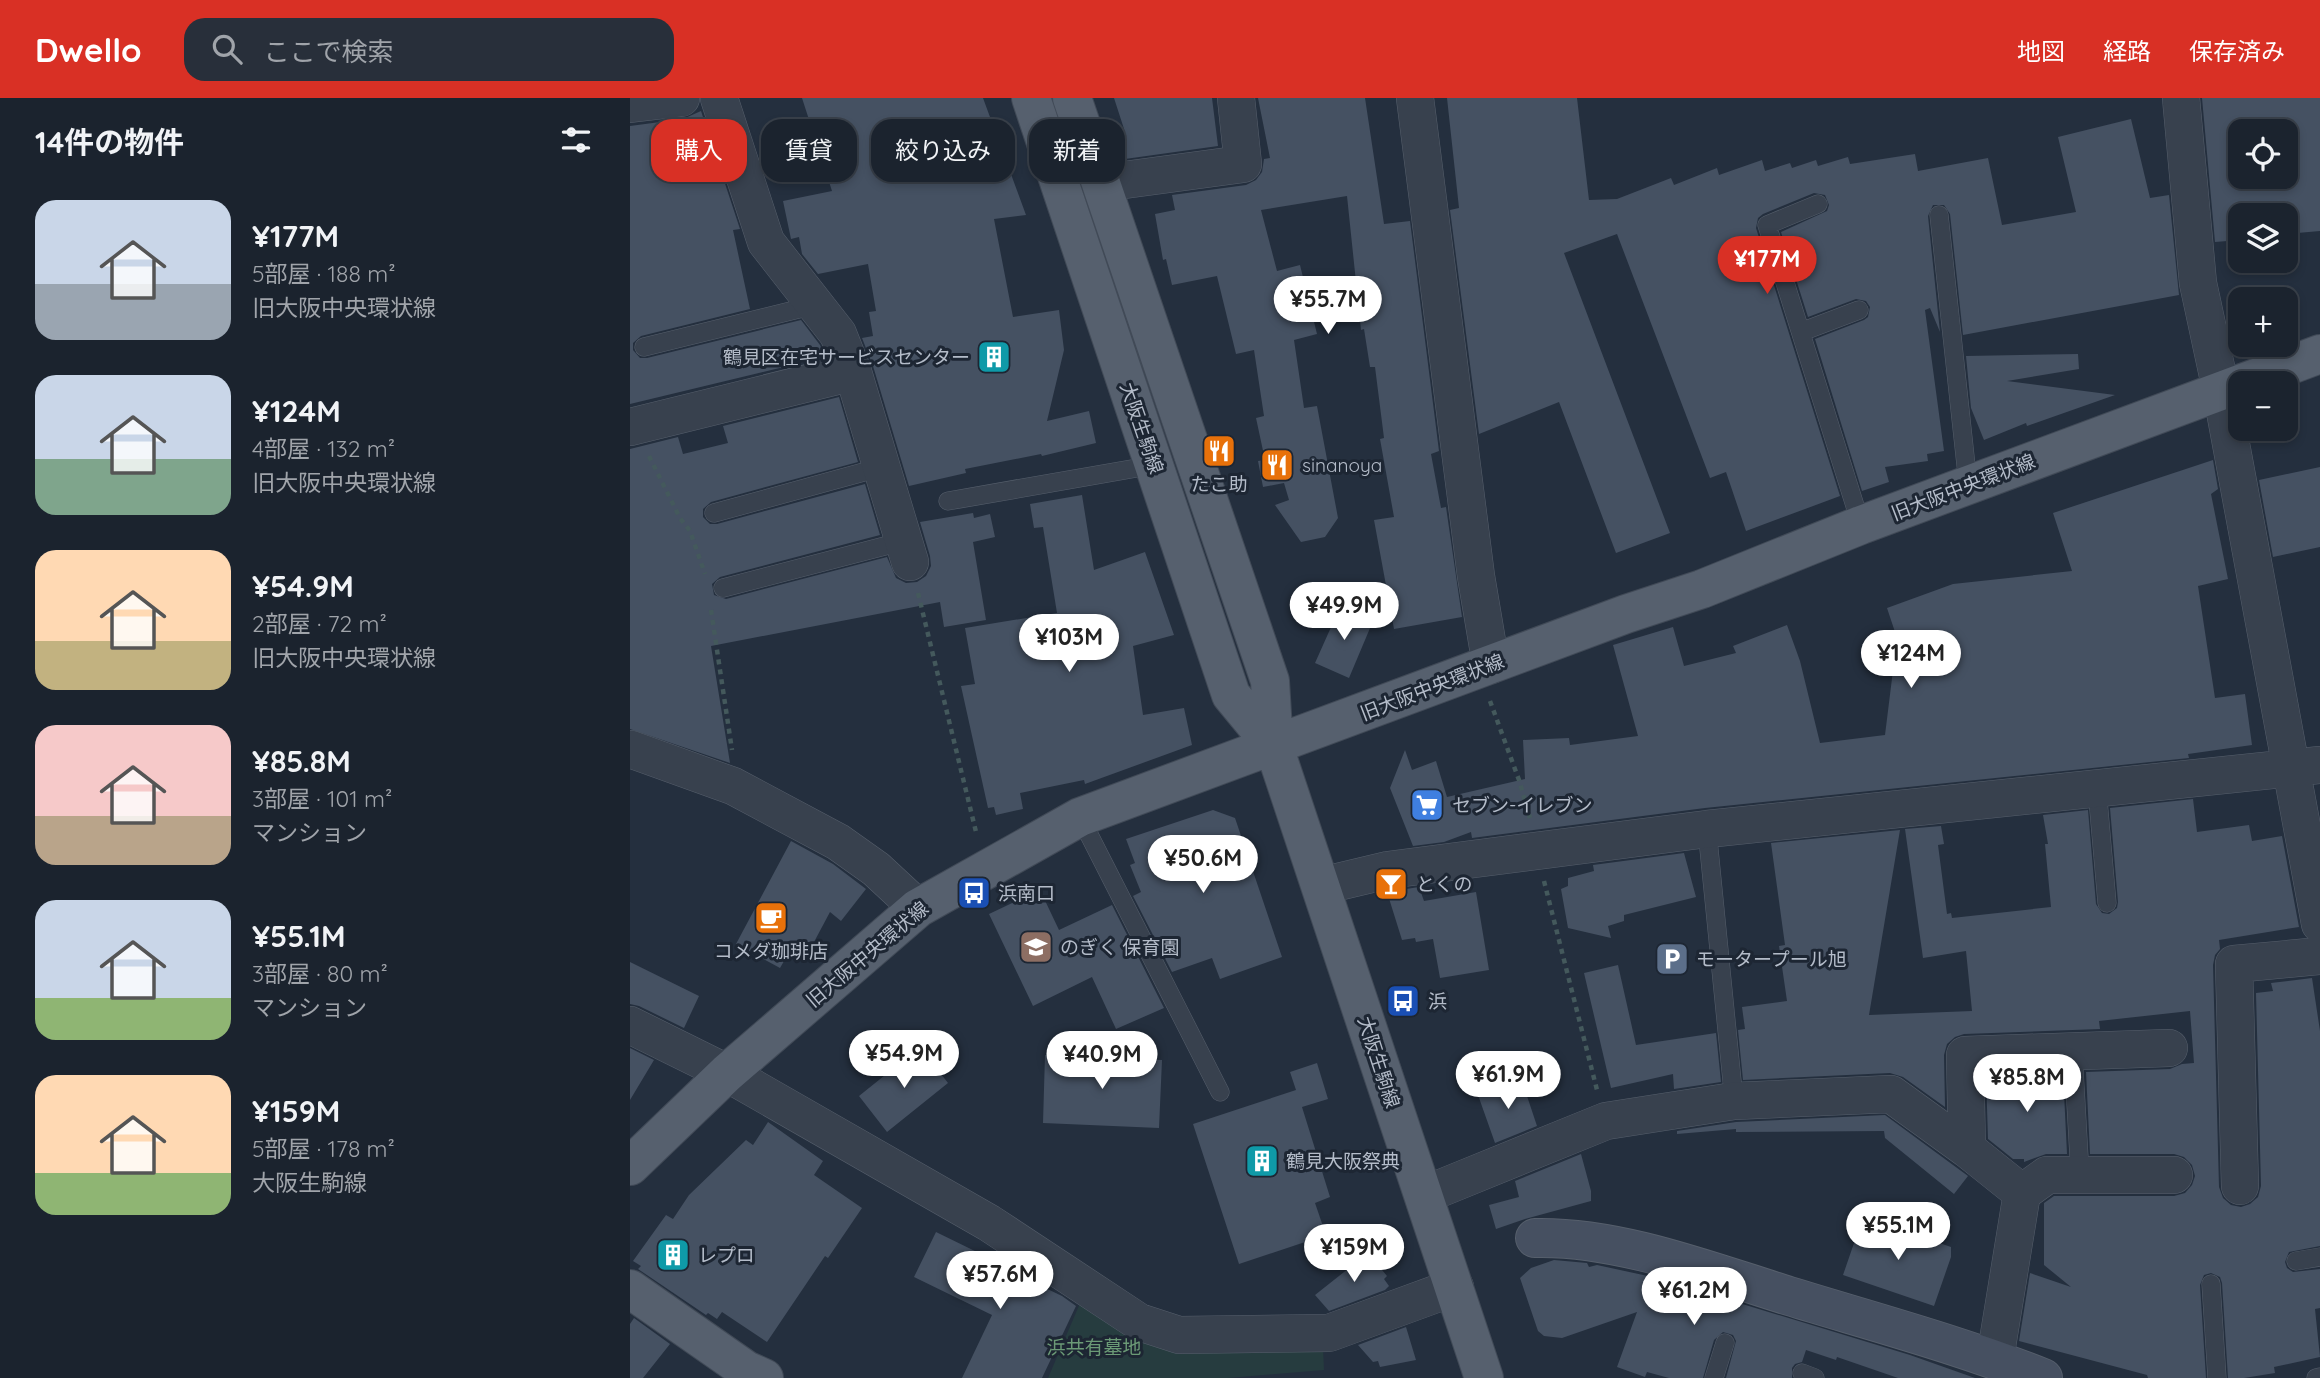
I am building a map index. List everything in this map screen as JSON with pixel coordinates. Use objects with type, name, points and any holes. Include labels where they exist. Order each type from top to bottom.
[{"type":"main road","name":"大阪生駒線","points":[[1031,98],[1231,695],[1274,747]]},
{"type":"main road","name":"大阪生駒線","points":[[1072,98],[1270,681],[1274,747],[1484,1378]]},
{"type":"main road","name":"旧大阪中央環状線","points":[[630,1166],[727,1073],[918,908],[1080,817],[1702,589],[1861,524],[2320,354]]},
{"type":"main road","points":[[630,1289],[746,1370],[764,1378]]},
{"type":"street","points":[[630,104],[681,98]]},
{"type":"street","points":[[719,98],[766,242],[838,334],[853,372],[907,552]]},
{"type":"street","points":[[1102,183],[1242,164],[1236,98]]},
{"type":"street","points":[[1415,98],[1476,576],[1485,667]]},
{"type":"street","points":[[2181,98],[2198,283],[2306,766],[2320,924]]},
{"type":"street","points":[[632,427],[853,372]]},
{"type":"street","points":[[630,749],[738,789],[838,842],[876,869],[918,908]]},
{"type":"street","points":[[1321,886],[1388,870],[1707,829],[2306,766]]},
{"type":"street","points":[[2241,1186],[2234,964],[2320,956]]},
{"type":"street","points":[[630,1025],[727,1073],[989,1223],[1139,1322],[1179,1335],[1329,1333],[1455,1287]]},
{"type":"street","points":[[1967,1149],[1965,1055],[2169,1048]]},
{"type":"street","points":[[1424,1195],[1606,1121],[1734,1101],[1891,1094],[2022,1193]]},
{"type":"street","points":[[1995,1359],[2022,1193],[2047,1175],[2174,1175]]},
{"type":"street","points":[[1535,1238],[1558,1238],[1651,1253],[1995,1359],[2043,1378]]},
{"type":"lane","points":[[1818,204],[1768,225],[1861,524]]},
{"type":"lane","points":[[1939,215],[1968,484]]},
{"type":"lane","points":[[644,347],[815,305]]},
{"type":"lane","points":[[1801,332],[1859,310]]},
{"type":"lane","points":[[948,501],[1154,465]]},
{"type":"lane","points":[[714,513],[882,467]]},
{"type":"lane","points":[[723,588],[907,552]]},
{"type":"lane","points":[[2097,788],[2107,903]]},
{"type":"lane","points":[[1080,817],[1220,1092]]},
{"type":"lane","points":[[1707,829],[1734,1101]]},
{"type":"lane","points":[[2073,1051],[2080,1175]]},
{"type":"lane","points":[[2296,1261],[2320,1257]]},
{"type":"lane","points":[[2211,1284],[2217,1378]]},
{"type":"lane","points":[[1714,1378],[1725,1343]]},
{"type":"path","points":[[632,427],[680,518],[690,531],[706,579]]},
{"type":"path","points":[[907,552],[986,870]]},
{"type":"path","points":[[710,604],[738,789]]},
{"type":"path","points":[[1485,667],[1539,850],[1581,1030],[1606,1121]]},
{"type":"green space","name":"浜共有墓地","points":[[1081,1301],[1323,1347],[1324,1370],[1228,1378],[1048,1378]]},
{"type":"building","points":[[802,98],[983,98],[991,119],[871,119],[871,182],[1014,182],[1026,215],[994,219],[1013,317],[1059,310],[1064,350],[1047,421],[1089,411],[1096,443],[1042,456],[1041,454],[965,469],[966,473],[909,486],[862,338],[873,336],[869,312],[876,311],[868,264],[818,274],[802,254],[799,237],[791,239],[783,201],[832,191],[829,182],[857,182],[857,119],[809,119]]},
{"type":"building","points":[[1114,98],[1212,98],[1218,146],[1125,159],[1125,119],[1121,119]]},
{"type":"building","points":[[1258,98],[1365,98],[1384,224],[1410,221],[1439,451],[1431,454],[1441,508],[1446,507],[1462,617],[1394,629],[1374,520],[1394,517],[1380,439],[1384,438],[1375,367],[1370,367],[1364,329],[1361,330],[1347,196],[1261,210],[1277,271],[1300,265],[1317,334],[1294,340],[1304,408],[1317,406],[1338,518],[1325,537],[1301,542],[1275,505],[1289,500],[1284,483],[1263,487],[1258,461],[1265,460],[1256,418],[1264,416],[1254,350],[1236,354],[1217,276],[1172,285],[1166,259],[1163,260],[1155,214],[1175,210],[1172,195],[1246,185],[1256,180],[1262,172],[1264,159],[1270,158]]},
{"type":"building","points":[[1447,98],[1577,98],[1589,200],[1617,199],[1671,178],[1674,185],[1717,168],[1719,175],[1762,160],[1765,171],[1790,163],[1792,168],[1816,160],[1818,166],[1848,157],[1850,164],[1915,154],[1918,171],[1988,158],[2002,225],[2076,212],[2058,137],[2131,119],[2150,198],[2169,195],[2179,295],[1963,335],[1950,214],[1944,205],[1933,205],[1928,216],[1940,332],[1930,308],[1925,310],[1944,451],[1927,454],[1928,461],[1885,467],[1889,482],[1862,491],[1815,339],[1864,320],[1868,317],[1870,307],[1866,301],[1856,299],[1808,317],[1781,232],[1827,211],[1829,205],[1825,195],[1814,193],[1763,214],[1758,218],[1756,228],[1840,496],[1746,531],[1726,472],[1710,478],[1617,234],[1564,253],[1670,533],[1616,553],[1559,402],[1479,434],[1450,210],[1459,208]]},
{"type":"building","points":[[2202,98],[2320,98],[2320,231],[2298,233],[2298,203],[2228,203],[2228,241],[2215,242]]},
{"type":"building","points":[[701,111],[704,119],[683,119]]},
{"type":"building","points":[[651,123],[651,182],[724,182],[740,229],[733,230],[750,309],[641,336],[633,343],[633,350],[640,358],[647,358],[801,320],[820,345],[825,357],[630,404],[630,126]]},
{"type":"building","points":[[2078,354],[2079,369],[2007,381],[2115,395],[2027,426],[2026,423],[1984,440],[1971,408],[1966,356]]},
{"type":"building","points":[[839,397],[858,462],[711,502],[703,509],[703,517],[710,524],[717,524],[865,484],[880,535],[720,577],[712,584],[714,595],[726,599],[887,557],[896,578],[906,583],[917,582],[926,576],[931,566],[920,522],[973,513],[974,518],[990,514],[995,537],[973,542],[986,620],[944,627],[940,602],[711,646],[730,763],[630,729],[630,449],[678,437],[683,454],[728,443],[723,426]]},
{"type":"building","points":[[2213,460],[2218,489],[2211,494],[2228,579],[2198,586],[2215,698],[2245,694],[2252,745],[2188,754],[2189,758],[1705,808],[1472,838],[1471,832],[1444,842],[1413,846],[1390,788],[1405,750],[1412,770],[1436,761],[1447,797],[1525,779],[1523,740],[1569,738],[1570,745],[1638,736],[1613,645],[1673,627],[1684,666],[1736,653],[1733,646],[1787,625],[1800,661],[1820,743],[1885,735],[1897,638],[1887,608],[1953,584],[2072,571],[2053,513]]},
{"type":"building","points":[[2320,467],[2320,547],[2273,557],[2259,480]]},
{"type":"building","points":[[1082,495],[1094,570],[1145,552],[1174,635],[1133,646],[1143,715],[1184,708],[1192,745],[1085,784],[1084,780],[1020,793],[1023,809],[996,815],[994,807],[988,808],[961,686],[975,684],[965,628],[1057,613],[1043,527],[1034,528],[1030,504]]},
{"type":"building","points":[[1340,607],[1373,621],[1349,678],[1315,663]]},
{"type":"building","points":[[2193,799],[2197,832],[2249,825],[2252,841],[2282,836],[2299,927],[2219,940],[2220,949],[2215,955],[2213,965],[2219,1187],[2223,1198],[2231,1205],[2241,1207],[2250,1204],[2258,1197],[2261,1186],[2256,993],[2273,991],[2271,983],[2312,978],[2320,1031],[2320,1246],[2289,1252],[2285,1262],[2287,1268],[2293,1272],[2320,1269],[2320,1308],[2315,1309],[2320,1357],[2274,1367],[2275,1373],[2244,1378],[2228,1378],[2222,1283],[2220,1277],[2211,1273],[2204,1275],[2200,1285],[2206,1378],[2148,1378],[2147,1375],[2019,1341],[2030,1273],[2071,1287],[2044,1265],[2044,1203],[2054,1196],[2174,1196],[2185,1193],[2192,1185],[2195,1176],[2192,1165],[2184,1157],[2174,1154],[2090,1154],[2086,1072],[2170,1069],[2194,1063],[2190,1011],[2099,1021],[2100,1029],[1964,1034],[1955,1037],[1947,1044],[1944,1055],[1945,1107],[1903,1077],[1890,1073],[1743,1080],[1738,1030],[1745,1029],[1742,1007],[1787,1001],[1779,946],[1785,945],[1771,843],[1900,830],[1869,1015],[1972,1011],[1966,951],[1923,958],[1905,829],[1941,826],[1944,844],[1938,845],[1947,914],[1951,913],[1952,918],[2051,907],[2045,844],[2048,844],[2043,815],[2088,810],[2096,904],[2102,913],[2109,914],[2117,908],[2118,902],[2110,808]]},
{"type":"building","points":[[1213,810],[1235,818],[1282,957],[1220,979],[1212,958],[1172,972],[1133,896],[1141,892],[1130,865],[1135,863],[1126,839]]},
{"type":"building","points":[[791,841],[833,864],[866,889],[841,921],[830,912],[806,957],[791,949],[780,968],[736,944]]},
{"type":"building","points":[[1684,853],[1696,897],[1624,915],[1624,921],[1608,926],[1611,938],[1568,928],[1561,889],[1568,886],[1568,878],[1594,871],[1593,865]]},
{"type":"building","points":[[1419,887],[1424,901],[1476,892],[1489,970],[1440,978],[1433,939],[1416,942],[1415,938],[1402,940],[1387,892]]},
{"type":"building","points":[[1040,890],[1059,930],[1112,905],[1164,1008],[1116,1029],[1092,977],[1033,1006],[989,914]]},
{"type":"building","points":[[630,962],[699,996],[684,1028],[630,1004]]},
{"type":"building","points":[[1618,965],[1636,1045],[1716,1033],[1721,1082],[1674,1089],[1673,1074],[1611,1088],[1584,973]]},
{"type":"building","points":[[920,1047],[948,1083],[887,1132],[859,1096]]},
{"type":"building","points":[[630,1048],[654,1060],[630,1100]]},
{"type":"building","points":[[1045,1055],[1162,1060],[1159,1128],[1043,1123]]},
{"type":"building","name":"鶴見大阪祭典","points":[[1317,1063],[1328,1099],[1302,1107],[1330,1197],[1315,1203],[1326,1235],[1239,1264],[1193,1124],[1296,1090],[1290,1072]]},
{"type":"building","points":[[2063,1073],[2067,1154],[2046,1154],[2024,1162],[2024,1159],[2013,1159],[1988,1139],[1986,1075]]},
{"type":"building","points":[[1522,1081],[1537,1126],[1495,1143],[1478,1095]]},
{"type":"building","points":[[1885,1115],[1968,1176],[1954,1194],[1885,1138],[1884,1131],[1736,1132],[1736,1129],[1677,1134],[1677,1131],[1736,1122]]},
{"type":"building","points":[[768,1122],[823,1161],[814,1175],[862,1208],[828,1258],[825,1256],[767,1342],[722,1312],[717,1319],[708,1313],[706,1315],[638,1269],[641,1266],[633,1261],[666,1215],[673,1219],[689,1195],[746,1140],[753,1145]]},
{"type":"building","points":[[1581,1154],[1591,1201],[1496,1229],[1489,1205],[1519,1197],[1515,1181]]},
{"type":"building","points":[[1863,1217],[1951,1247],[1951,1257],[1934,1306],[1843,1275]]},
{"type":"building","points":[[936,1232],[981,1254],[980,1257],[1062,1296],[1076,1306],[1042,1378],[962,1378],[992,1315],[914,1277]]},
{"type":"building","points":[[1368,1253],[1387,1276],[1384,1279],[1389,1286],[1385,1290],[1329,1311],[1315,1295]]},
{"type":"building","points":[[1554,1260],[1587,1263],[1589,1267],[1597,1265],[1657,1278],[1910,1355],[1975,1378],[1898,1378],[1837,1357],[1836,1360],[1806,1350],[1802,1362],[1792,1368],[1792,1378],[1726,1378],[1736,1341],[1733,1335],[1723,1332],[1714,1340],[1703,1378],[1669,1378],[1647,1372],[1645,1377],[1617,1367],[1637,1312],[1562,1338],[1544,1336],[1538,1331],[1520,1278],[1531,1268]]},
{"type":"building","points":[[634,1318],[670,1344],[643,1378],[630,1378],[630,1324]]},
{"type":"building","points":[[1406,1327],[1416,1360],[1380,1367],[1378,1361],[1373,1362],[1358,1345]]},
{"type":"place","name":"鶴見区在宅サービスセンター","points":[[994,357]]},
{"type":"place","name":"たこ助","points":[[1219,451]]},
{"type":"place","name":"sinanoya","points":[[1277,465]]},
{"type":"place","name":"セブン-イレブン","points":[[1427,805]]},
{"type":"place","name":"とくの","points":[[1391,884]]},
{"type":"place","name":"浜南口","points":[[974,893]]},
{"type":"place","name":"コメダ珈琲店","points":[[771,918]]},
{"type":"place","name":"のぎく 保育園","points":[[1036,947]]},
{"type":"place","name":"モータープール旭","points":[[1672,959]]},
{"type":"place","name":"浜","points":[[1403,1001]]},
{"type":"place","name":"鶴見大阪祭典","points":[[1262,1161]]},
{"type":"place","name":"レプロ","points":[[673,1255]]}]
